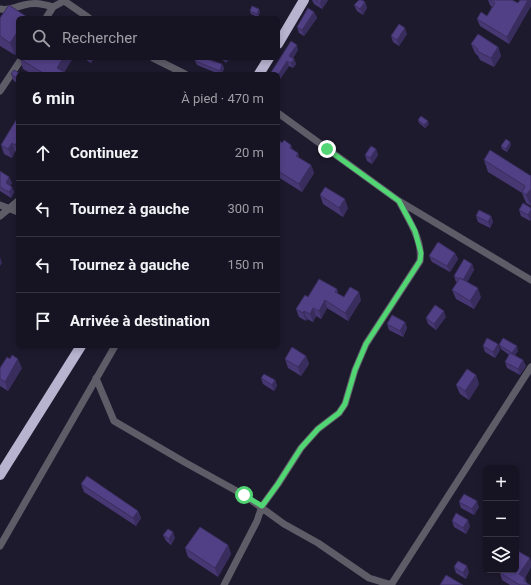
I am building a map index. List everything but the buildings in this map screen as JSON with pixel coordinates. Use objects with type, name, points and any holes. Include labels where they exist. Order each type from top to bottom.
[{"type":"highway","points":[[280,41],[304,0]]},
{"type":"highway","points":[[260,72],[268,60]]},
{"type":"highway","points":[[0,475],[80,348]]},
{"type":"street","points":[[47,16],[53,7],[64,0],[86,16]]},
{"type":"street","points":[[0,9],[10,10],[26,4],[39,3],[53,7]]},
{"type":"street","points":[[0,91],[21,60]]},
{"type":"street","points":[[157,60],[181,72]]},
{"type":"street","points":[[280,114],[399,201],[531,280]]},
{"type":"street","points":[[224,585],[257,521],[262,506],[301,448],[318,429],[339,413],[345,404],[355,370],[366,344],[420,261],[421,253],[415,231],[399,201]]},
{"type":"street","points":[[0,216],[16,203]]},
{"type":"street","points":[[0,205],[16,211]]},
{"type":"street","points":[[0,546],[114,348]]},
{"type":"street","points":[[96,378],[114,421],[262,506],[284,524],[318,543],[369,578],[392,585],[531,367]]},
{"type":"route","points":[[244,495],[262,506],[301,448],[318,429],[339,413],[345,404],[355,370],[366,344],[420,261],[421,253],[415,231],[399,201],[327,149]]}]
